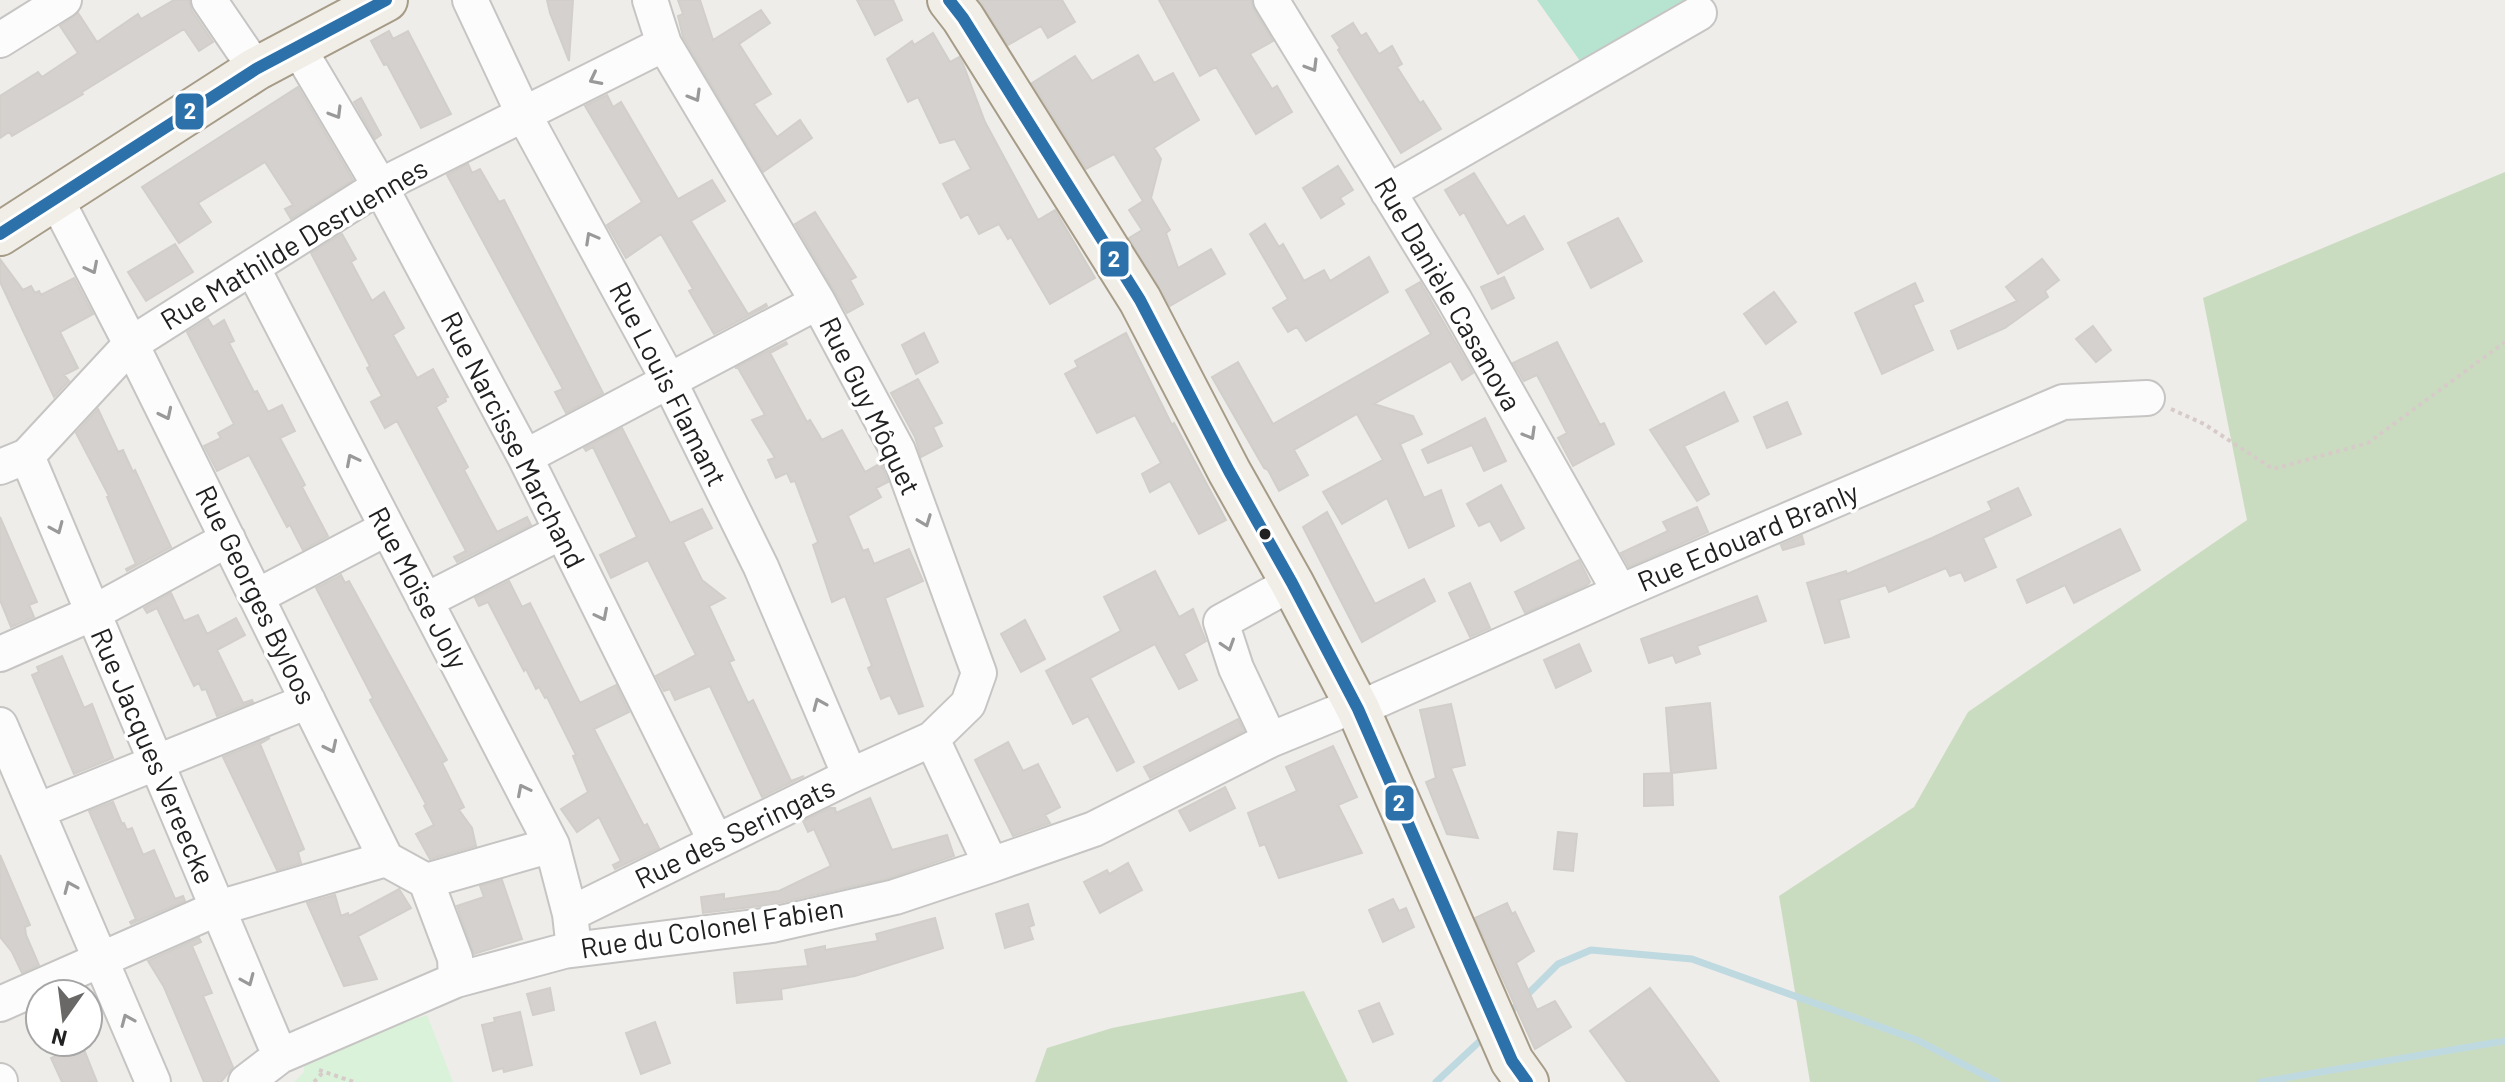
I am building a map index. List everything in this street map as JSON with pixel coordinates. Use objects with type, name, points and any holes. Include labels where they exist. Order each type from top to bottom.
[{"type":"main road","points":[[0,234],[256,69],[386,0]]},
{"type":"main road","points":[[949,0],[971,30],[1140,300],[1229,471],[1292,583],[1358,709],[1512,1061],[1527,1082]]},
{"type":"street","points":[[0,40],[64,0]]},
{"type":"street","points":[[209,0],[256,69]]},
{"type":"street","name":"Rue Louis Flamant","points":[[470,0],[524,115],[669,381],[761,567],[850,776]]},
{"type":"street","name":"Rue Guy Môquet","points":[[650,0],[664,44],[818,302],[898,451],[979,673],[968,704],[932,739]]},
{"type":"street","name":"Rue Danièle Casanova","points":[[1271,0],[1454,299],[1620,592]]},
{"type":"street","points":[[1388,192],[1699,13]]},
{"type":"street","name":"Rue Mathilde Desruennes","points":[[13,462],[131,344],[380,186],[664,44]]},
{"type":"street","name":"Rue Narcisse Marchand","points":[[297,46],[380,186],[525,457],[716,842]]},
{"type":"street","name":"Rue Georges Byloos","points":[[56,199],[386,859]]},
{"type":"street","name":"Rue Moïse Joly","points":[[252,267],[552,845],[570,914]]},
{"type":"street","points":[[525,457],[818,302]]},
{"type":"street","name":"Rue Edouard Branly","points":[[1358,709],[1620,592],[2063,402],[2147,398]]},
{"type":"street","name":"Rue Jacques Vereecke","points":[[13,462],[93,613],[280,1056]]},
{"type":"street","points":[[256,597],[387,528]]},
{"type":"street","points":[[425,601],[561,532]]},
{"type":"street","points":[[0,654],[93,613],[228,539]]},
{"type":"street","points":[[1270,740],[1236,668],[1221,622],[1292,583]]},
{"type":"street","points":[[37,811],[308,701]]},
{"type":"street","name":"Rue du Colonel Fabien","points":[[246,1082],[280,1056],[456,980],[574,949],[772,925],[895,897],[991,865],[1094,829],[1270,740],[1343,710],[1358,709]]},
{"type":"street","points":[[0,725],[153,1082]]},
{"type":"street","points":[[932,739],[991,865]]},
{"type":"street","name":"Rue des Seringats","points":[[570,914],[932,739]]},
{"type":"street","points":[[426,881],[552,845]]},
{"type":"street","points":[[0,1004],[218,908],[386,859],[426,881],[455,958],[456,980]]},
{"type":"street","points":[[570,914],[574,949]]},
{"type":"path","points":[[2147,398],[2204,424],[2273,469],[2368,443],[2505,342]]},
{"type":"green space","points":[[1537,0],[1687,0],[1580,61]]},
{"type":"green space","points":[[2505,172],[2505,1082],[1810,1082],[1779,896],[1914,807],[1968,712],[2247,520],[2203,298]]},
{"type":"green space","points":[[1304,991],[1348,1082],[1035,1082],[1047,1048],[1112,1028]]},
{"type":"green space","points":[[427,1015],[453,1082],[294,1082],[304,1072],[304,1055]]},
{"type":"building","points":[[174,0],[189,0],[192,11],[213,42],[199,51],[184,29],[83,94],[12,136],[9,132],[0,138],[0,96],[38,72],[42,77],[78,53],[60,26],[78,13],[97,42],[138,14],[141,19]]},
{"type":"building","points":[[547,0],[573,0],[569,61],[550,13]]},
{"type":"building","points":[[678,0],[700,0],[713,40],[761,10],[770,23],[739,44],[771,94],[754,104],[777,137],[800,120],[812,138],[763,172],[683,37],[678,16],[683,14]]},
{"type":"building","points":[[857,0],[893,0],[902,20],[875,35]]},
{"type":"building","points":[[979,0],[1062,0],[1075,22],[1048,38],[1041,26],[1008,45]]},
{"type":"building","points":[[1159,0],[1251,0],[1273,41],[1250,54],[1272,89],[1277,86],[1292,112],[1256,134],[1216,67],[1200,76]]},
{"type":"building","points":[[1353,23],[1361,36],[1366,33],[1379,54],[1392,46],[1402,64],[1397,67],[1441,129],[1401,153],[1332,36]]},
{"type":"building","points":[[389,31],[393,39],[408,31],[451,114],[421,128],[387,64],[384,65],[371,41]]},
{"type":"building","points":[[933,33],[950,62],[959,57],[963,64],[985,122],[1038,220],[1055,210],[1095,278],[1050,304],[1011,237],[1008,239],[999,224],[979,234],[968,214],[961,218],[943,184],[971,169],[955,139],[940,143],[918,97],[908,102],[887,59],[912,41],[914,45]]},
{"type":"building","points":[[1138,55],[1154,83],[1173,73],[1199,120],[1154,148],[1161,159],[1151,198],[1170,230],[1166,233],[1178,268],[1211,249],[1225,274],[1170,306],[1129,238],[1142,230],[1129,210],[1143,201],[1114,154],[1086,169],[1032,83],[1075,56],[1092,81]]},
{"type":"building","points":[[298,87],[353,180],[291,219],[285,209],[293,205],[265,162],[198,203],[211,222],[179,243],[142,187]]},
{"type":"building","points":[[607,95],[613,107],[621,102],[678,199],[712,180],[725,201],[691,221],[748,314],[767,306],[714,334],[689,291],[693,289],[661,234],[626,258],[607,225],[642,202],[585,106]]},
{"type":"building","points":[[361,98],[381,135],[375,139],[354,102]]},
{"type":"building","points":[[468,164],[472,173],[480,169],[499,202],[504,200],[603,393],[566,413],[555,392],[563,389],[447,175]]},
{"type":"building","points":[[1338,166],[1353,190],[1340,198],[1344,204],[1321,218],[1303,188]]},
{"type":"building","points":[[1474,173],[1507,226],[1524,216],[1543,249],[1498,274],[1464,212],[1460,215],[1445,190]]},
{"type":"building","points":[[815,212],[856,277],[850,280],[863,304],[847,313],[795,224]]},
{"type":"building","points":[[1618,218],[1642,261],[1591,288],[1568,243]]},
{"type":"building","points":[[1265,224],[1279,247],[1283,244],[1304,281],[1324,270],[1330,281],[1369,257],[1388,292],[1306,341],[1297,327],[1288,332],[1273,308],[1288,299],[1250,234]]},
{"type":"building","points":[[342,234],[356,259],[351,262],[372,301],[384,292],[404,328],[393,335],[417,378],[433,369],[448,397],[436,407],[468,467],[464,470],[497,532],[527,517],[531,525],[457,562],[454,557],[466,551],[397,421],[385,428],[371,402],[382,396],[367,368],[370,366],[311,253]]},
{"type":"building","points":[[175,244],[193,272],[146,301],[128,272]]},
{"type":"building","points":[[0,259],[23,290],[31,286],[35,293],[39,291],[41,295],[74,278],[93,314],[60,332],[78,368],[64,375],[69,381],[54,397],[0,282]]},
{"type":"building","points":[[2042,259],[2059,280],[2045,291],[2048,297],[2005,328],[1958,349],[1951,331],[2017,301],[2006,287]]},
{"type":"building","points":[[1504,277],[1514,298],[1492,309],[1481,287]]},
{"type":"building","points":[[1420,282],[1473,373],[1462,380],[1451,361],[1374,404],[1413,416],[1422,434],[1400,444],[1424,498],[1441,490],[1454,526],[1409,548],[1387,498],[1342,524],[1323,492],[1383,460],[1357,414],[1294,450],[1308,475],[1279,491],[1212,377],[1238,362],[1273,424],[1431,334],[1406,290]]},
{"type":"building","points":[[1915,283],[1923,301],[1913,305],[1933,350],[1882,374],[1855,313]]},
{"type":"building","points":[[1774,292],[1796,322],[1766,344],[1744,314]]},
{"type":"building","points":[[208,319],[213,327],[224,320],[234,341],[229,343],[254,392],[257,391],[268,412],[282,405],[295,431],[280,438],[328,536],[303,550],[290,525],[287,527],[249,455],[217,471],[204,446],[221,438],[218,433],[234,424],[187,332]]},
{"type":"building","points":[[2093,326],[2111,350],[2096,362],[2076,339]]},
{"type":"building","points":[[924,333],[938,362],[916,374],[902,345]]},
{"type":"building","points":[[1126,333],[1172,425],[1174,423],[1226,520],[1199,534],[1170,481],[1150,492],[1142,474],[1161,463],[1135,415],[1097,433],[1065,374],[1078,367],[1075,361]]},
{"type":"building","points":[[786,342],[770,353],[807,422],[810,420],[822,440],[842,430],[865,472],[881,463],[888,482],[876,488],[881,497],[848,516],[863,551],[868,549],[874,564],[909,549],[923,581],[885,598],[923,706],[899,714],[890,695],[881,699],[845,596],[832,602],[813,545],[818,542],[795,481],[791,482],[787,473],[776,478],[768,460],[775,458],[752,420],[765,415],[738,368],[735,368]]},
{"type":"building","points":[[1557,342],[1600,425],[1604,423],[1614,444],[1573,466],[1558,438],[1567,433],[1537,375],[1524,381],[1513,363]]},
{"type":"building","points":[[918,379],[942,423],[933,427],[942,446],[921,457],[915,437],[891,393]]},
{"type":"building","points":[[1724,392],[1738,421],[1684,446],[1709,494],[1697,501],[1650,430]]},
{"type":"building","points":[[1787,402],[1801,434],[1767,448],[1754,417]]},
{"type":"building","points":[[98,409],[118,452],[123,450],[133,472],[135,470],[171,547],[127,571],[136,564],[109,496],[76,433]]},
{"type":"building","points":[[1485,418],[1506,461],[1484,471],[1472,445],[1428,463],[1422,450]]},
{"type":"building","points":[[622,428],[670,523],[702,509],[712,528],[683,542],[702,580],[725,598],[709,606],[734,660],[729,662],[748,703],[753,700],[791,781],[804,776],[762,797],[710,686],[675,700],[670,689],[664,691],[656,676],[696,655],[648,560],[611,578],[600,555],[637,537],[593,447],[586,451],[584,448]]},
{"type":"building","points":[[1501,485],[1524,528],[1501,541],[1490,521],[1479,526],[1467,504]]},
{"type":"building","points":[[2018,488],[2031,515],[1983,538],[1996,567],[1965,581],[1961,572],[1950,576],[1946,568],[1889,592],[1886,585],[1839,600],[1849,637],[1825,643],[1807,583],[1846,571],[1847,574],[1932,538],[1992,510],[1988,502]]},
{"type":"building","points":[[1697,507],[1708,532],[1629,567],[1621,553],[1668,531],[1663,522]]},
{"type":"building","points":[[1327,512],[1375,604],[1424,579],[1435,601],[1362,642],[1303,527]]},
{"type":"building","points":[[0,517],[37,602],[29,605],[34,617],[11,627],[0,600]]},
{"type":"building","points":[[2120,529],[2140,570],[2074,603],[2065,585],[2027,603],[2017,580]]},
{"type":"building","points":[[1802,536],[1804,544],[1783,550],[1781,545]]},
{"type":"building","points":[[1579,560],[1590,582],[1587,585],[1525,613],[1515,592]]},
{"type":"building","points":[[1155,571],[1179,617],[1193,609],[1206,641],[1184,654],[1197,680],[1179,689],[1155,644],[1090,678],[1134,762],[1117,771],[1088,716],[1073,724],[1046,671],[1121,631],[1104,597]]},
{"type":"building","points":[[341,575],[345,583],[349,581],[447,760],[442,763],[464,807],[459,810],[472,828],[476,846],[430,859],[416,834],[434,825],[424,806],[426,804],[370,700],[373,698],[316,588]]},
{"type":"building","points":[[509,581],[522,607],[530,603],[580,703],[616,685],[629,712],[594,729],[644,826],[647,824],[659,848],[615,869],[613,865],[621,861],[599,817],[577,832],[561,809],[588,792],[573,756],[576,755],[547,697],[539,687],[536,689],[526,669],[524,671],[488,602],[479,606],[475,598]]},
{"type":"building","points":[[1470,583],[1490,628],[1470,637],[1449,593]]},
{"type":"building","points":[[171,593],[184,621],[198,615],[207,634],[236,618],[245,635],[217,650],[243,703],[253,702],[217,716],[206,689],[202,690],[199,683],[194,686],[157,608],[147,613],[144,608]]},
{"type":"building","points":[[1757,596],[1766,621],[1697,646],[1700,654],[1676,663],[1673,655],[1649,663],[1641,639]]},
{"type":"building","points":[[1025,620],[1045,659],[1021,672],[1001,634]]},
{"type":"building","points":[[1579,644],[1591,671],[1556,688],[1544,660]]},
{"type":"building","points":[[62,656],[84,708],[92,704],[113,758],[74,774],[32,675],[39,672],[37,667]]},
{"type":"building","points":[[1710,703],[1716,768],[1672,773],[1673,805],[1644,806],[1644,774],[1671,773],[1666,708]]},
{"type":"building","points":[[1451,704],[1465,765],[1451,768],[1478,838],[1447,834],[1426,782],[1436,778],[1420,710]]},
{"type":"building","points":[[1238,719],[1244,731],[1150,778],[1144,767]]},
{"type":"building","points":[[270,738],[260,744],[304,849],[298,852],[301,863],[277,870],[223,757]]},
{"type":"building","points":[[1008,742],[1023,771],[1038,764],[1060,807],[1045,815],[1050,823],[1013,836],[975,760]]},
{"type":"building","points":[[1333,746],[1357,797],[1338,805],[1362,853],[1279,878],[1265,844],[1260,846],[1248,813],[1297,791],[1286,767]]},
{"type":"building","points":[[1225,787],[1235,808],[1190,831],[1179,811]]},
{"type":"building","points":[[870,798],[892,850],[947,835],[954,856],[890,878],[769,905],[703,913],[701,897],[724,894],[724,899],[779,891],[831,866],[814,829],[808,832],[803,821],[830,808],[835,808],[836,813]]},
{"type":"building","points":[[113,802],[122,824],[127,830],[132,828],[143,855],[154,850],[175,899],[183,896],[185,901],[131,924],[136,919],[89,811]]},
{"type":"building","points":[[1558,832],[1577,834],[1573,871],[1554,869]]},
{"type":"building","points":[[0,855],[30,925],[25,927],[26,935],[39,965],[22,973],[12,952],[0,937]]},
{"type":"building","points":[[1128,863],[1142,890],[1100,913],[1084,882],[1107,870],[1109,874]]},
{"type":"building","points":[[502,880],[522,939],[474,954],[457,906],[484,897],[480,886]]},
{"type":"building","points":[[399,889],[411,908],[358,936],[377,979],[344,986],[307,903],[335,895],[341,916],[348,913],[349,916]]},
{"type":"building","points":[[1393,899],[1399,911],[1406,908],[1414,927],[1383,942],[1369,910]]},
{"type":"building","points":[[1507,903],[1512,914],[1515,912],[1534,951],[1516,963],[1537,1010],[1555,1001],[1571,1027],[1535,1049],[1475,918]]},
{"type":"building","points":[[1028,904],[1034,925],[1029,927],[1033,939],[1005,948],[996,914]]},
{"type":"building","points":[[935,918],[943,948],[855,976],[781,989],[782,999],[737,1003],[734,973],[808,966],[805,950],[825,946],[825,950],[878,941],[876,934]]},
{"type":"building","points":[[199,938],[201,942],[192,946],[212,993],[203,996],[233,1067],[221,1082],[204,1082],[164,987],[148,961]]},
{"type":"building","points":[[550,988],[554,1010],[533,1015],[527,994]]},
{"type":"building","points":[[1650,988],[1719,1082],[1627,1082],[1590,1031]]},
{"type":"building","points":[[1379,1003],[1393,1034],[1373,1042],[1359,1011]]},
{"type":"building","points":[[520,1012],[532,1065],[504,1072],[503,1068],[493,1071],[482,1025],[495,1022],[494,1018]]},
{"type":"building","points":[[655,1022],[670,1063],[641,1074],[626,1033]]},
{"type":"building","points":[[51,1058],[87,1058],[97,1082],[62,1082]]},
{"type":"waterway","points":[[1513,1009],[1558,964],[1591,950],[1692,959],[1917,1040],[1997,1082]]},
{"type":"waterway","points":[[1436,1082],[1480,1041]]},
{"type":"waterway","points":[[2261,1082],[2505,1041]]},
{"type":"transit line","name":"2","points":[[0,234],[256,69],[386,0]]},
{"type":"transit line","name":"2","points":[[949,0],[1140,300],[1229,471],[1292,583],[1358,709],[1512,1061],[1527,1082]]}]
